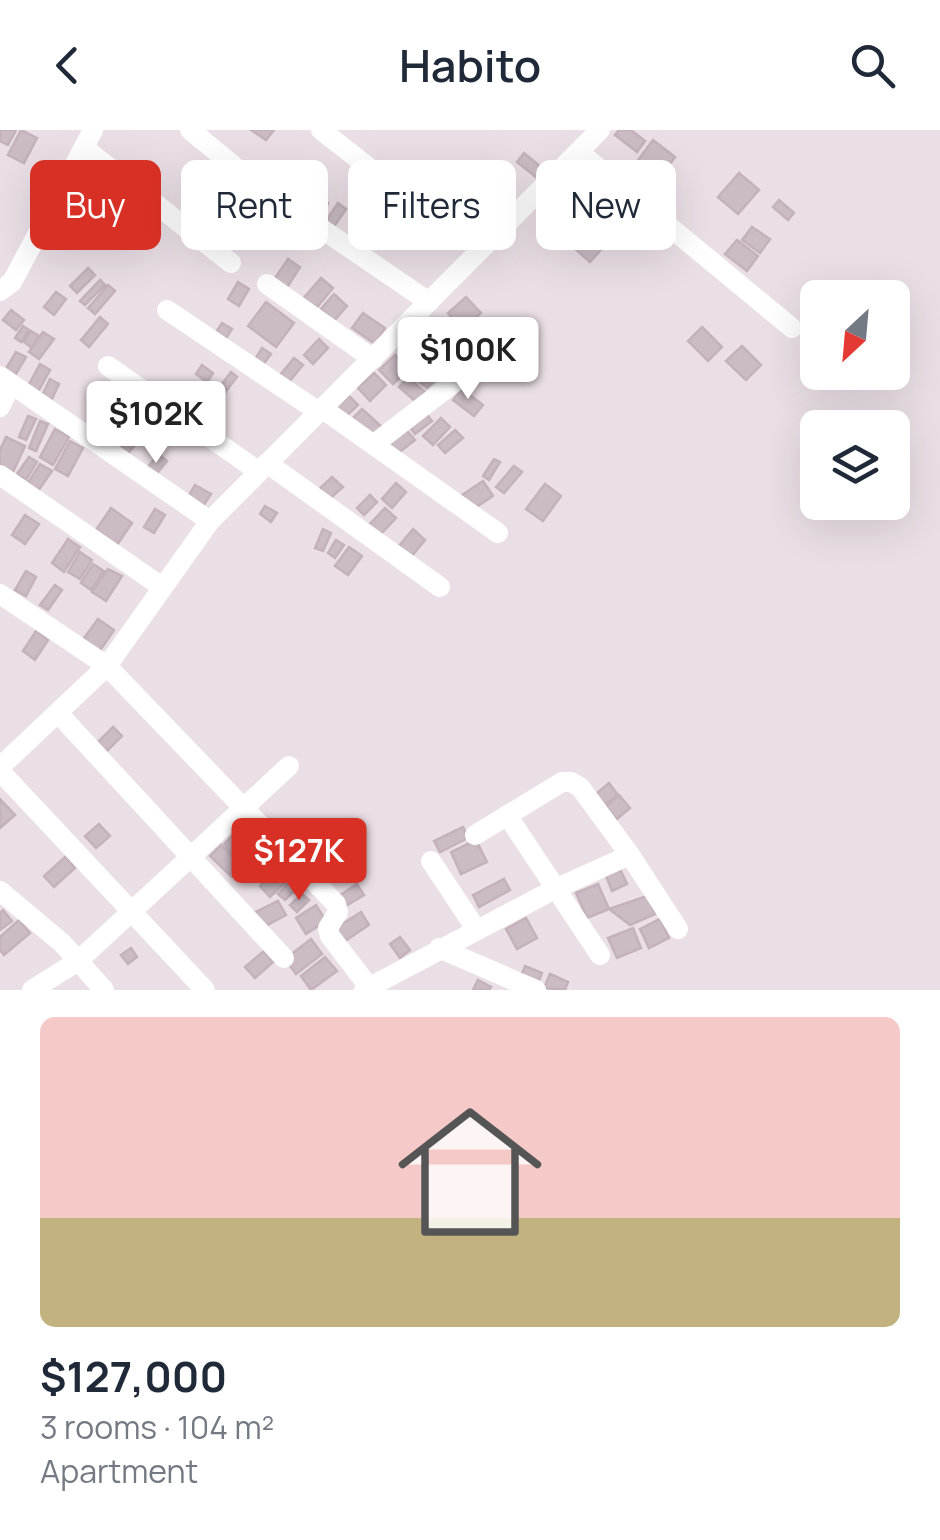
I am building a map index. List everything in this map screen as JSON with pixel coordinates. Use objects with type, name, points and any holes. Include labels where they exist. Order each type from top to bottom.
[{"type":"street","points":[[190,130],[227,160]]},
{"type":"street","points":[[320,130],[359,160]]},
{"type":"street","points":[[205,990],[0,769],[107,666],[210,521],[600,130]]},
{"type":"street","points":[[0,291],[12,282],[88,139],[232,263]]},
{"type":"street","points":[[580,152],[792,328]]},
{"type":"street","points":[[328,233],[428,302]]},
{"type":"street","points":[[267,284],[373,358]]},
{"type":"street","points":[[167,310],[373,444],[498,532]]},
{"type":"street","points":[[373,444],[487,357]]},
{"type":"street","points":[[108,366],[440,587]]},
{"type":"street","points":[[0,407],[6,380],[210,521]]},
{"type":"street","points":[[0,475],[162,587]]},
{"type":"street","points":[[0,594],[107,666],[336,904],[338,912],[328,928],[330,936],[366,989],[557,888],[630,856]]},
{"type":"street","points":[[58,713],[284,958]]},
{"type":"street","points":[[32,990],[78,962],[289,766]]},
{"type":"street","points":[[476,834],[562,782],[571,782],[580,787],[678,929]]},
{"type":"street","points":[[507,815],[600,955]]},
{"type":"street","points":[[431,860],[476,929]]},
{"type":"street","points":[[0,890],[104,990]]},
{"type":"street","points":[[438,948],[536,990]]},
{"type":"building","points":[[1,130],[16,130],[8,145],[0,141]]},
{"type":"building","points":[[21,130],[37,138],[24,163],[8,155]]},
{"type":"building","points":[[251,130],[274,130],[266,140]]},
{"type":"building","points":[[619,130],[631,130],[645,141],[637,152],[615,135]]},
{"type":"building","points":[[653,140],[675,157],[673,160],[638,160]]},
{"type":"building","points":[[524,153],[536,163],[536,177],[517,162]]},
{"type":"building","points":[[739,173],[759,190],[738,214],[718,197]]},
{"type":"building","points":[[779,200],[794,213],[788,220],[773,207]]},
{"type":"building","points":[[338,203],[346,209],[331,231],[328,218]]},
{"type":"building","points":[[752,227],[770,239],[760,253],[742,240]]},
{"type":"building","points":[[737,240],[758,256],[747,271],[725,254]]},
{"type":"building","points":[[576,250],[601,250],[590,262]]},
{"type":"building","points":[[288,259],[300,267],[286,289],[273,281]]},
{"type":"building","points":[[88,268],[95,275],[77,293],[70,286]]},
{"type":"building","points":[[321,278],[333,288],[314,311],[302,300]]},
{"type":"building","points":[[100,280],[105,285],[85,305],[80,301]]},
{"type":"building","points":[[238,282],[249,289],[239,306],[228,299]]},
{"type":"building","points":[[108,285],[115,291],[95,314],[88,308]]},
{"type":"building","points":[[56,292],[66,299],[54,315],[44,307]]},
{"type":"building","points":[[334,294],[347,306],[334,321],[321,309]]},
{"type":"building","points":[[466,297],[481,313],[463,329],[448,313]]},
{"type":"building","points":[[266,302],[294,323],[276,347],[248,326]]},
{"type":"building","points":[[11,310],[24,320],[16,330],[3,320]]},
{"type":"building","points":[[363,313],[385,328],[375,344],[352,328]]},
{"type":"building","points":[[100,317],[108,324],[89,347],[81,340]]},
{"type":"building","points":[[222,323],[232,329],[223,343],[213,337]]},
{"type":"building","points":[[23,326],[29,330],[21,342],[15,338]]},
{"type":"building","points":[[468,327],[486,343],[474,355],[456,339]]},
{"type":"building","points":[[702,327],[722,347],[708,361],[688,341]]},
{"type":"building","points":[[31,331],[39,336],[32,348],[24,342]]},
{"type":"building","points":[[43,332],[54,339],[39,359],[29,352]]},
{"type":"building","points":[[319,339],[328,348],[313,364],[304,355]]},
{"type":"building","points":[[451,340],[470,360],[463,366],[445,346]]},
{"type":"building","points":[[742,346],[761,365],[746,380],[726,361]]},
{"type":"building","points":[[262,348],[271,354],[262,366],[254,361]]},
{"type":"building","points":[[16,352],[26,357],[14,377],[4,372]]},
{"type":"building","points":[[395,355],[409,369],[393,384],[379,370]]},
{"type":"building","points":[[294,358],[303,365],[289,382],[280,375]]},
{"type":"building","points":[[40,364],[50,370],[38,392],[28,386]]},
{"type":"building","points":[[202,365],[213,373],[207,382],[196,374]]},
{"type":"building","points":[[420,368],[434,381],[427,388],[413,376]]},
{"type":"building","points":[[231,372],[237,377],[220,399],[214,394]]},
{"type":"building","points":[[374,373],[386,385],[370,401],[358,388]]},
{"type":"building","points":[[408,378],[425,392],[416,402],[399,387]]},
{"type":"building","points":[[50,379],[59,384],[49,405],[40,400]]},
{"type":"building","points":[[111,383],[121,392],[104,412],[93,402]]},
{"type":"building","points":[[199,389],[211,400],[193,422],[180,412]]},
{"type":"building","points":[[462,389],[483,405],[474,416],[453,400]]},
{"type":"building","points":[[349,396],[358,405],[342,420],[333,410]]},
{"type":"building","points":[[362,409],[382,427],[369,440],[349,422]]},
{"type":"building","points":[[425,412],[432,421],[415,434],[408,425]]},
{"type":"building","points":[[28,416],[36,419],[26,440],[19,437]]},
{"type":"building","points":[[441,418],[450,427],[433,445],[423,436]]},
{"type":"building","points":[[40,421],[48,424],[36,451],[29,448]]},
{"type":"building","points":[[403,426],[415,440],[397,454],[386,441]]},
{"type":"building","points":[[55,429],[69,437],[53,465],[40,457]]},
{"type":"building","points":[[455,430],[463,438],[445,453],[438,445]]},
{"type":"building","points":[[6,437],[25,446],[13,472],[0,466],[0,450]]},
{"type":"building","points":[[126,437],[135,445],[126,456],[117,448]]},
{"type":"building","points":[[70,441],[83,448],[68,476],[55,469]]},
{"type":"building","points":[[158,454],[167,461],[154,477],[145,471]]},
{"type":"building","points":[[29,457],[37,462],[26,480],[17,474]]},
{"type":"building","points":[[494,459],[500,462],[489,480],[483,476]]},
{"type":"building","points":[[40,464],[52,471],[38,491],[27,484]]},
{"type":"building","points":[[514,466],[522,472],[504,493],[496,487]]},
{"type":"building","points":[[332,477],[343,487],[326,502],[316,492]]},
{"type":"building","points":[[483,481],[493,496],[472,510],[462,495]]},
{"type":"building","points":[[396,483],[406,492],[392,508],[382,499]]},
{"type":"building","points":[[545,484],[561,496],[543,521],[526,509]]},
{"type":"building","points":[[195,485],[211,494],[200,511],[185,502]]},
{"type":"building","points":[[370,495],[377,502],[364,515],[357,508]]},
{"type":"building","points":[[265,506],[277,513],[271,522],[260,514]]},
{"type":"building","points":[[111,508],[132,523],[117,545],[96,530]]},
{"type":"building","points":[[385,508],[396,518],[379,536],[368,526]]},
{"type":"building","points":[[155,509],[165,515],[154,533],[144,527]]},
{"type":"building","points":[[25,515],[39,524],[25,544],[12,535]]},
{"type":"building","points":[[323,529],[331,533],[323,551],[315,548]]},
{"type":"building","points":[[413,529],[425,540],[411,557],[399,546]]},
{"type":"building","points":[[68,539],[80,547],[64,572],[52,563]]},
{"type":"building","points":[[336,540],[344,545],[335,558],[328,553]]},
{"type":"building","points":[[349,547],[362,556],[348,575],[335,566]]},
{"type":"building","points":[[80,552],[92,560],[80,579],[68,572]]},
{"type":"building","points":[[93,564],[104,571],[91,590],[81,583]]},
{"type":"building","points":[[108,569],[122,576],[106,601],[92,592]]},
{"type":"building","points":[[26,571],[36,577],[26,596],[15,590]]},
{"type":"building","points":[[55,585],[62,590],[48,610],[40,605]]},
{"type":"building","points":[[98,619],[114,630],[99,652],[82,641]]},
{"type":"building","points":[[36,631],[48,640],[35,660],[23,651]]},
{"type":"building","points":[[113,727],[122,736],[102,756],[93,747]]},
{"type":"building","points":[[609,783],[618,795],[605,805],[596,794]]},
{"type":"building","points":[[619,795],[630,808],[617,819],[606,806]]},
{"type":"building","points":[[0,799],[15,815],[0,828]]},
{"type":"building","points":[[99,824],[110,836],[96,848],[85,836]]},
{"type":"building","points":[[463,827],[468,838],[440,852],[434,841]]},
{"type":"building","points":[[234,834],[253,855],[242,864],[224,844]]},
{"type":"building","points":[[476,840],[487,862],[461,874],[451,852]]},
{"type":"building","points":[[221,845],[242,867],[232,877],[210,856]]},
{"type":"building","points":[[65,857],[75,868],[54,887],[44,876]]},
{"type":"building","points":[[620,869],[627,884],[612,891],[606,876]]},
{"type":"building","points":[[275,871],[286,882],[270,897],[260,886]]},
{"type":"building","points":[[294,878],[301,884],[285,900],[278,894]]},
{"type":"building","points":[[504,879],[510,890],[479,907],[473,895]]},
{"type":"building","points":[[357,884],[364,895],[344,907],[337,897]]},
{"type":"building","points":[[598,884],[609,909],[587,918],[576,893]]},
{"type":"building","points":[[302,894],[309,900],[297,912],[290,905]]},
{"type":"building","points":[[647,896],[655,914],[630,925],[609,909]]},
{"type":"building","points":[[278,901],[286,915],[260,929],[252,914]]},
{"type":"building","points":[[316,905],[326,921],[306,934],[296,918]]},
{"type":"building","points":[[3,910],[12,921],[0,930],[0,913]]},
{"type":"building","points":[[361,912],[369,925],[342,943],[333,930]]},
{"type":"building","points":[[526,918],[537,938],[517,949],[506,929]]},
{"type":"building","points":[[660,919],[669,938],[649,948],[640,929]]},
{"type":"building","points":[[19,920],[30,933],[4,955],[0,937]]},
{"type":"building","points":[[633,928],[641,948],[617,958],[608,938]]},
{"type":"building","points":[[400,937],[410,950],[400,958],[390,944]]},
{"type":"building","points":[[311,939],[322,954],[296,974],[285,959]]},
{"type":"building","points":[[131,948],[137,957],[128,964],[121,955]]},
{"type":"building","points":[[264,951],[273,962],[255,978],[245,967]]},
{"type":"building","points":[[325,957],[337,971],[311,990],[301,976]]},
{"type":"building","points":[[525,966],[542,973],[537,986],[520,979]]},
{"type":"building","points":[[550,974],[568,982],[565,990],[544,988]]},
{"type":"building","points":[[478,980],[491,987],[489,990],[473,990]]}]
